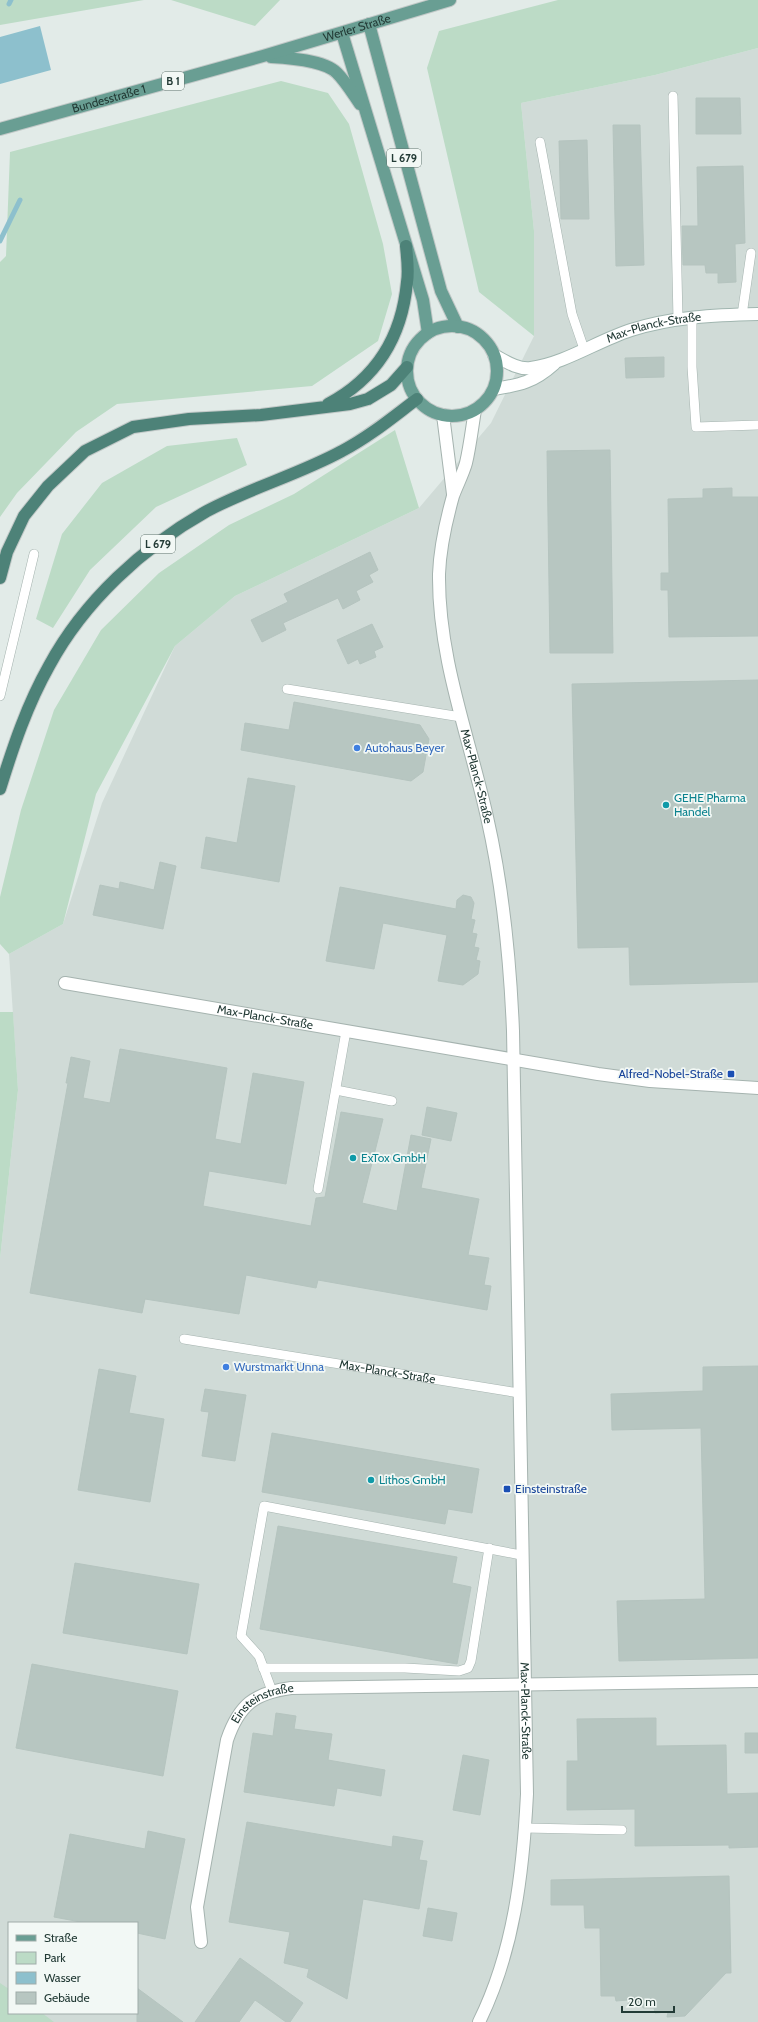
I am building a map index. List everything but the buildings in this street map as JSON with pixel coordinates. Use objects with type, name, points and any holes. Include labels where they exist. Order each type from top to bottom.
[{"type":"highway","name":"L 679","points":[[322,408],[346,395],[355,387],[378,364],[392,344],[402,317],[408,281],[406,246]]},
{"type":"highway","name":"L 679","points":[[0,578],[6,552],[24,516],[48,486],[85,451],[133,427],[189,418],[261,415],[350,404],[368,399],[391,385],[407,367]]},
{"type":"highway","name":"L 679","points":[[0,789],[27,710],[49,666],[70,631],[100,595],[128,568],[168,535],[207,511],[342,451],[380,427],[417,399]]},
{"type":"main road","name":"Werler Straße","points":[[264,56],[450,0]]},
{"type":"main road","name":"L 679","points":[[369,24],[441,291],[458,327]]},
{"type":"main road","name":"L 679","points":[[342,33],[423,300],[428,333]]},
{"type":"main road","name":"B 1","points":[[264,56],[290,58],[320,64],[336,72],[367,112]]},
{"type":"main road","name":"Bundesstraße 1","points":[[0,129],[264,56]]},
{"type":"main road","points":[[443,327],[458,327],[474,332],[482,338],[494,355],[497,372],[494,389],[489,397],[475,410],[460,416],[443,416],[424,407],[417,399],[411,389],[407,367],[414,348],[428,333],[443,327]]},
{"type":"street","name":"Max-Planck-Straße","points":[[494,389],[526,384],[543,374],[556,363],[584,349],[631,330],[678,319],[758,314]]},
{"type":"street","name":"Max-Planck-Straße","points":[[494,355],[517,367],[529,369],[556,363]]},
{"type":"street","name":"Max-Planck-Straße","points":[[475,410],[466,464],[454,495],[441,544],[439,574],[442,622],[447,662],[487,816],[501,886],[508,941],[513,1060],[521,1555],[527,1794],[520,1884],[510,1934],[498,1976],[479,2022]]},
{"type":"street","name":"Max-Planck-Straße","points":[[443,416],[454,495]]},
{"type":"street","name":"Max-Planck-Straße","points":[[65,983],[513,1060]]},
{"type":"street","points":[[513,1060],[650,1081],[758,1088]]},
{"type":"street","name":"Einsteinstraße","points":[[201,1942],[197,1907],[227,1740],[233,1722],[244,1707],[256,1697],[272,1691],[291,1688],[758,1682]]},
{"type":"lane","points":[[673,96],[678,319]]},
{"type":"lane","points":[[540,142],[572,314],[584,349]]},
{"type":"lane","points":[[742,315],[751,253]]},
{"type":"lane","points":[[692,318],[692,367],[696,427],[758,425]]},
{"type":"lane","points":[[0,696],[34,554]]},
{"type":"lane","points":[[287,689],[462,717]]},
{"type":"lane","points":[[318,1189],[346,1031]]},
{"type":"lane","points":[[336,1090],[392,1101]]},
{"type":"lane","name":"Max-Planck-Straße","points":[[184,1339],[519,1393]]},
{"type":"lane","points":[[272,1691],[259,1656],[241,1636],[264,1506],[521,1555]]},
{"type":"lane","points":[[263,1668],[405,1668],[459,1671],[468,1668],[471,1661],[489,1548]]},
{"type":"lane","points":[[525,1828],[622,1830]]},
{"type":"shaded area","points":[[758,48],[758,2022],[0,2022],[0,1259],[18,1090],[9,954],[63,924],[102,803],[175,646],[235,596],[419,508],[491,423],[534,336],[534,231],[521,103],[655,75]]},
{"type":"green space","points":[[0,0],[144,0],[0,25]]},
{"type":"green space","points":[[171,0],[280,0],[255,26]]},
{"type":"green space","points":[[558,0],[758,0],[758,48],[655,75],[521,103],[534,231],[534,336],[479,292],[427,68],[439,31]]},
{"type":"green space","points":[[281,81],[328,93],[349,124],[383,244],[392,294],[378,341],[312,386],[117,404],[76,432],[17,493],[0,517],[0,262],[6,256],[10,152]]},
{"type":"green space","points":[[395,430],[419,508],[235,596],[175,646],[96,794],[63,924],[9,954],[0,944],[0,897],[21,810],[54,710],[101,630],[159,573],[229,525],[294,494]]},
{"type":"green space","points":[[237,438],[247,465],[156,507],[90,570],[53,628],[36,619],[62,534],[102,483],[167,446]]},
{"type":"green space","points":[[0,1012],[13,1012],[18,1090],[0,1259]]},
{"type":"green space","points":[[0,1983],[8,1988],[8,2014],[43,2014],[54,2022],[0,2022]]},
{"type":"water","points":[[40,26],[51,70],[0,84],[0,37]]},
{"type":"waterway","points":[[9,4],[11,0]]},
{"type":"waterway","points":[[0,241],[20,200]]},
{"type":"place","name":"Autohaus Beyer","points":[[357,748]]},
{"type":"place","name":"GEHE Pharma Handel","points":[[666,805]]},
{"type":"place","name":"Alfred-Nobel-Straße","points":[[731,1074]]},
{"type":"place","name":"ExTox GmbH","points":[[353,1158]]},
{"type":"place","name":"Wurstmarkt Unna","points":[[226,1367]]},
{"type":"place","name":"Lithos GmbH","points":[[371,1480]]},
{"type":"place","name":"Einsteinstraße","points":[[507,1489]]}]
